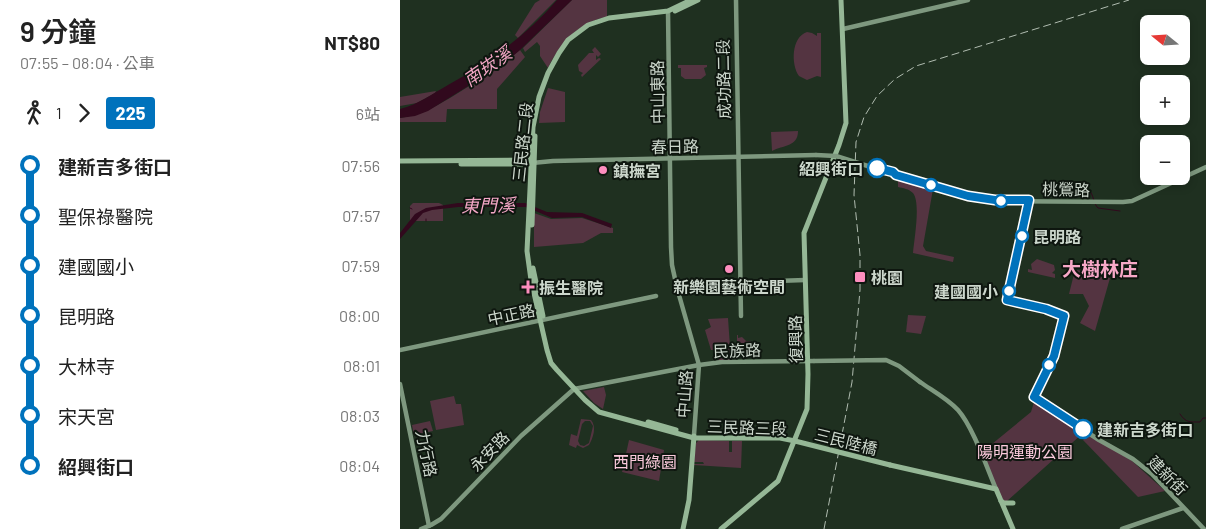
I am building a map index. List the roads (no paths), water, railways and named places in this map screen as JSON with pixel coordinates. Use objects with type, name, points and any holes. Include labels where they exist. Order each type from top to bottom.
[{"type":"main road","points":[[668,12],[690,0]]},
{"type":"main road","points":[[668,12],[698,0]]},
{"type":"main road","name":"復興路","points":[[721,529],[778,482],[807,410],[811,360],[805,280],[804,233],[846,123],[844,29],[846,22],[843,0]]},
{"type":"main road","name":"三民路二段","points":[[542,320],[530,257],[532,162],[538,114],[545,84],[562,48],[580,30],[600,20],[668,12]]},
{"type":"main road","name":"春日路","points":[[400,162],[532,162]]},
{"type":"main road","name":"三民路三段","points":[[542,320],[554,362],[576,389],[600,410],[695,437],[780,438],[795,441]]},
{"type":"main road","name":"中山路","points":[[683,529],[689,500],[695,437]]},
{"type":"main road","name":"三民陸橋","points":[[795,441],[996,489]]},
{"type":"main road","points":[[996,489],[1013,529]]},
{"type":"main road","points":[[1001,501],[1013,503]]},
{"type":"street","name":"成功路二段","points":[[735,0],[741,316]]},
{"type":"street","points":[[844,29],[968,0]]},
{"type":"street","name":"中山東路","points":[[668,12],[671,233]]},
{"type":"street","name":"春日路","points":[[532,162],[816,155]]},
{"type":"street","name":"桃鶯路","points":[[816,155],[836,156],[968,196],[990,200],[1130,201],[1206,167]]},
{"type":"street","name":"中山路","points":[[671,233],[672,266],[699,364],[695,437]]},
{"type":"street","points":[[678,292],[718,283],[805,280]]},
{"type":"street","name":"中正路","points":[[400,350],[656,296]]},
{"type":"street","name":"民族路","points":[[576,389],[699,364],[811,360],[886,360],[899,366],[952,404],[961,413],[996,489]]},
{"type":"street","name":"力行路","points":[[400,384],[430,527]]},
{"type":"street","name":"永安路","points":[[421,529],[430,527],[440,519],[521,436],[576,389]]},
{"type":"street","name":"建新街","points":[[1034,397],[1099,440],[1133,459],[1152,474],[1204,529]]},
{"type":"street","points":[[1122,529],[1183,508]]},
{"type":"water","name":"南崁溪","points":[[557,0],[572,0],[502,65],[428,111],[415,116],[400,118],[400,109],[431,95],[507,47],[533,25]]},
{"type":"water","name":"東門溪","points":[[458,203],[525,203],[547,212],[582,213],[612,224],[611,228],[582,217],[552,218],[526,207],[458,207],[423,213],[400,239],[400,233],[415,214],[426,208]]},
{"type":"waterway","points":[[1089,190],[1098,208],[1120,211]]},
{"type":"waterway","points":[[1180,414],[1184,419],[1191,422],[1200,422],[1203,418],[1206,418]]},
{"type":"railway","points":[[824,529],[852,382],[860,290],[860,255],[854,195],[856,142],[864,117],[877,96],[895,79],[916,66],[1129,0]]},
{"type":"place","name":"紹興街口","points":[[877,168]]},
{"type":"place","name":"鎮撫宮","points":[[603,170]]},
{"type":"place","name":"昆明路","points":[[1022,236]]},
{"type":"place","name":"新樂園藝術空間","points":[[729,269]]},
{"type":"place","name":"桃園","points":[[860,277]]},
{"type":"place","name":"振生醫院","points":[[528,287]]},
{"type":"place","name":"建國國小","points":[[1009,291]]},
{"type":"place","name":"建新吉多街口","points":[[1083,429]]},
{"type":"district","name":"大樹林庄","points":[[1100,268]]},
{"type":"park label","name":"陽明運動公園","points":[[1025,451]]},
{"type":"park label","name":"西門綠園","points":[[645,461]]}]
